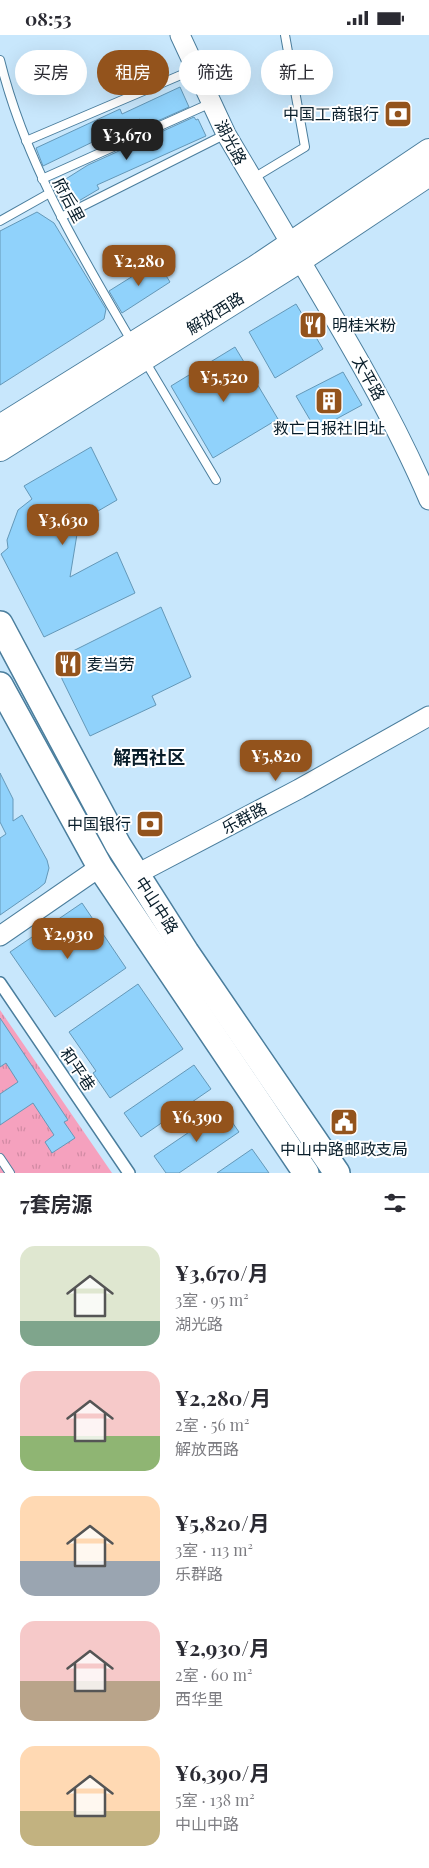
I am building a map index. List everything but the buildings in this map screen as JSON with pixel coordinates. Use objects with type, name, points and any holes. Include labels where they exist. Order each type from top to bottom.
[{"type":"highway","name":"中山中路","points":[[0,624],[136,874],[337,1173]]},
{"type":"highway","name":"中山中路","points":[[0,685],[100,867],[306,1173]]},
{"type":"main road","name":"解放西路","points":[[295,252],[429,151]]},
{"type":"main road","name":"解放西路","points":[[4,436],[295,252],[429,174]]},
{"type":"street","name":"湖光路","points":[[180,35],[187,50]]},
{"type":"street","name":"湖光路","points":[[208,95],[226,134],[295,252]]},
{"type":"street","name":"太平路","points":[[295,252],[382,401],[411,458],[429,500]]},
{"type":"street","name":"乐群路","points":[[136,874],[299,789],[429,716]]},
{"type":"street","points":[[0,936],[100,867]]},
{"type":"street","name":"和平巷","points":[[0,983],[129,1173]]},
{"type":"lane","points":[[251,179],[305,147],[285,35]]},
{"type":"lane","name":"府后里","points":[[0,60],[6,87],[48,194],[138,351],[216,481]]},
{"type":"lane","points":[[26,141],[179,76]]},
{"type":"lane","points":[[42,179],[212,103]]},
{"type":"lane","points":[[61,217],[226,134]]},
{"type":"lane","points":[[0,221],[48,194]]},
{"type":"lane","points":[[0,1158],[10,1173]]},
{"type":"green space","points":[[0,1010],[112,1173],[0,1173]]},
{"type":"place","name":"中国工商银行","points":[[398,114]]},
{"type":"place","name":"明桂米粉","points":[[313,325]]},
{"type":"place","name":"救亡日报社旧址","points":[[329,401]]},
{"type":"place","name":"麦当劳","points":[[68,664]]},
{"type":"place","name":"中国银行","points":[[150,824]]},
{"type":"place","name":"中山中路邮政支局","points":[[344,1122]]},
{"type":"district","name":"解西社区","points":[[149,758]]}]
